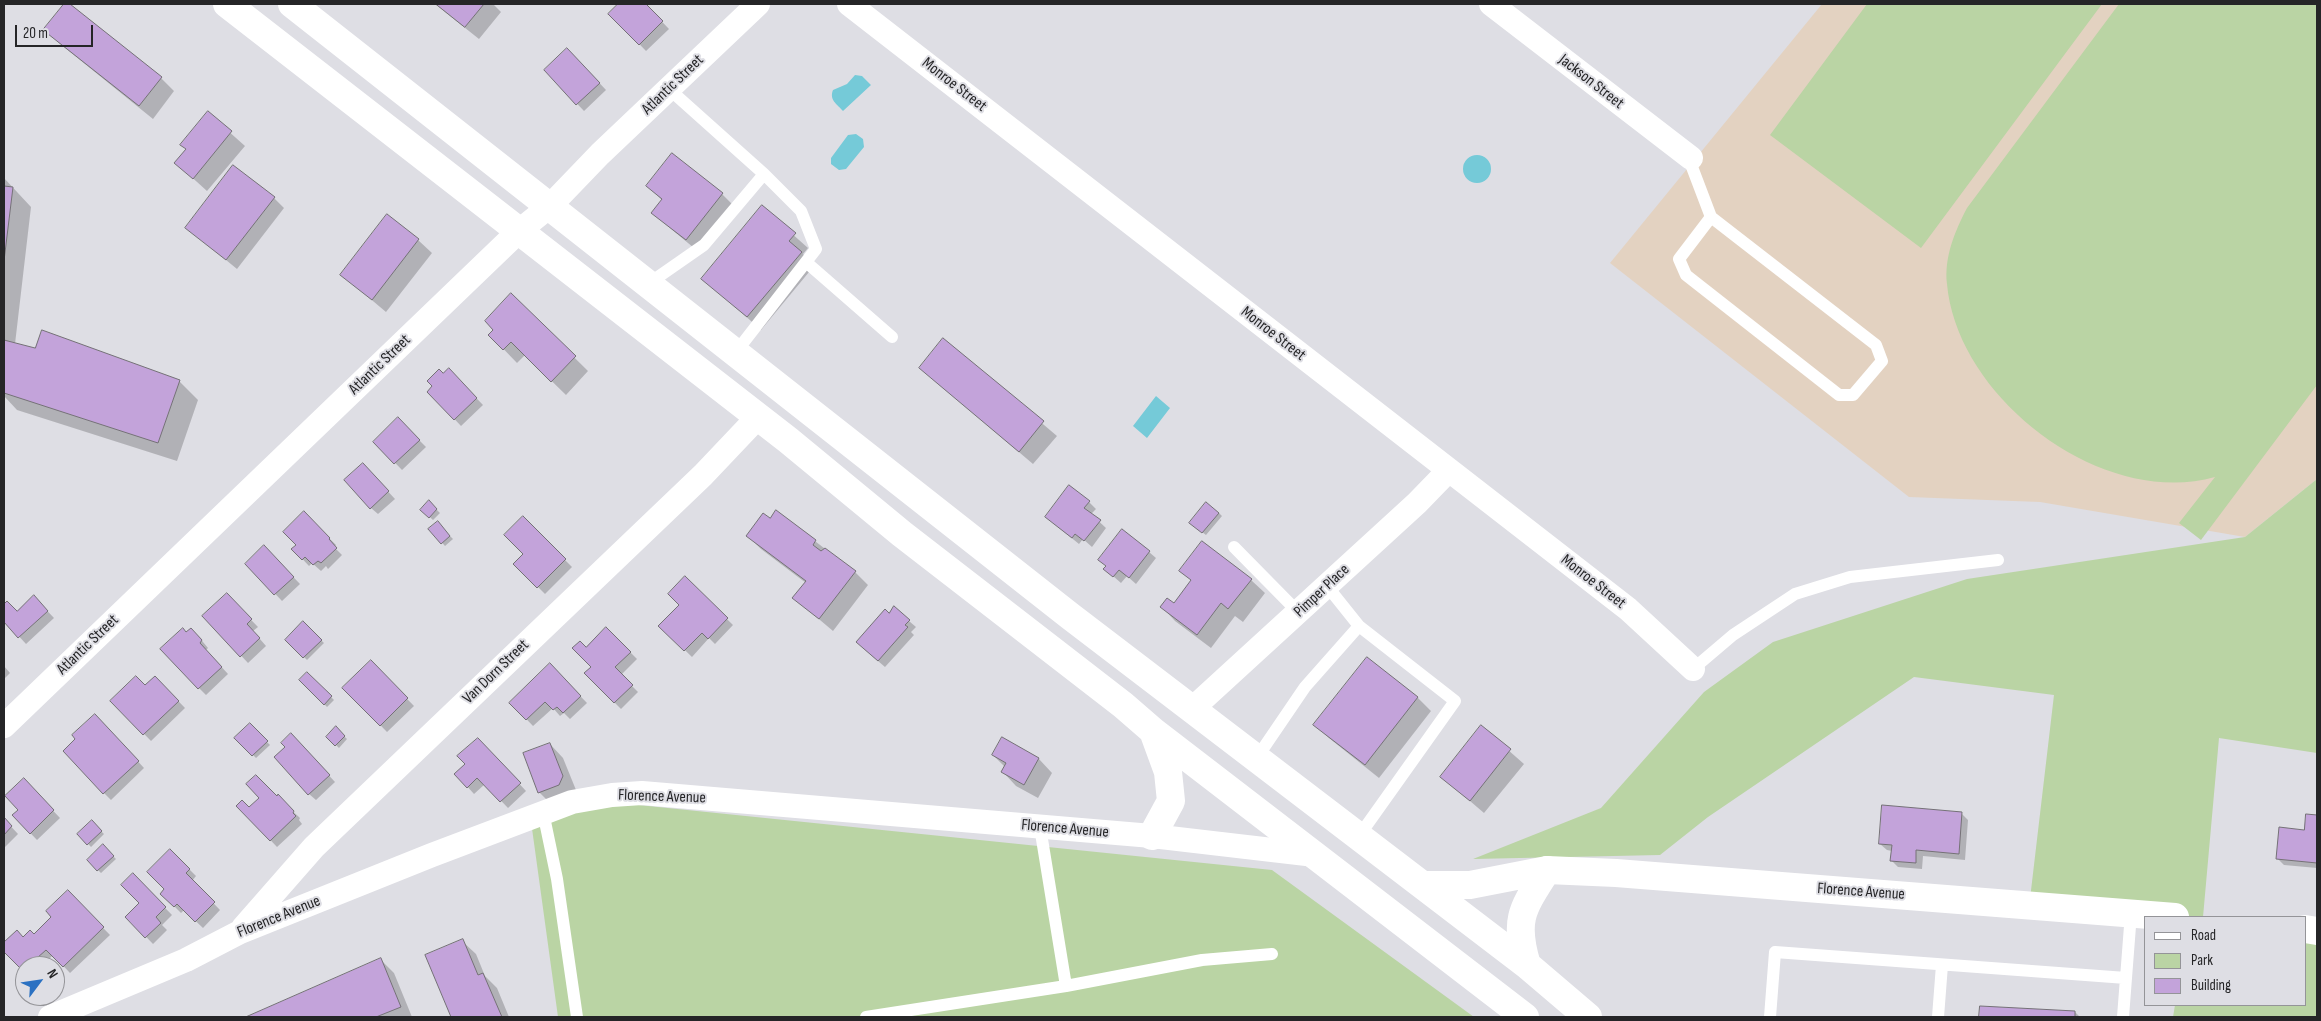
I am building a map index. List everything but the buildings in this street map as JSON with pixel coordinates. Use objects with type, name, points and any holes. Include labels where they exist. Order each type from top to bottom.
[{"type":"main road","points":[[227,4],[758,416],[902,534],[1123,705],[1153,731],[1525,1017]]},
{"type":"main road","points":[[292,4],[1070,616],[1527,965],[1588,1017]]},
{"type":"main road","points":[[1152,836],[1171,801],[1168,772],[1153,731]]},
{"type":"main road","points":[[1527,965],[1520,941],[1521,918],[1524,906],[1547,870]]},
{"type":"main road","name":"Florence Avenue","points":[[1424,885],[1470,885],[1547,870],[1616,873],[2164,916]]},
{"type":"street","name":"Atlantic Street","points":[[4,726],[519,231],[550,206],[600,154],[758,4]]},
{"type":"street","name":"Monroe Street","points":[[849,4],[1628,609],[1693,669]]},
{"type":"street","name":"Jackson Street","points":[[1491,4],[1692,158]]},
{"type":"street","name":"Van Dorn Street","points":[[240,932],[314,847],[703,475],[758,416]]},
{"type":"street","name":"Pimper Place","points":[[1192,709],[1327,586],[1449,470]]},
{"type":"street","name":"Florence Avenue","points":[[50,1017],[186,960],[240,932],[432,854],[572,802],[612,795],[642,793],[1152,836],[1315,855]]},
{"type":"lane","points":[[669,89],[764,174],[801,211],[816,249],[736,352]]},
{"type":"lane","points":[[1692,158],[1692,167],[1711,216],[1876,345],[1882,361],[1853,396],[1839,395],[1686,275],[1679,258],[1711,216]]},
{"type":"lane","points":[[648,284],[704,245],[764,174]]},
{"type":"lane","points":[[806,262],[892,337]]},
{"type":"lane","points":[[1234,547],[1298,612]]},
{"type":"lane","points":[[1693,669],[1733,635],[1795,594],[1850,577],[1998,560]]},
{"type":"lane","points":[[1327,586],[1359,626],[1455,701],[1359,836]]},
{"type":"lane","points":[[1256,759],[1306,686],[1359,626]]},
{"type":"lane","points":[[543,812],[557,879],[577,1017]]},
{"type":"lane","points":[[1040,827],[1066,986]]},
{"type":"lane","points":[[2123,1017],[2132,913]]},
{"type":"lane","points":[[1770,1017],[1775,952],[2126,978]]},
{"type":"lane","points":[[866,1017],[1066,986],[1202,960],[1272,954]]},
{"type":"lane","points":[[1938,1017],[1942,965]]},
{"type":"shaded area","points":[[1822,4],[2317,4],[2317,479],[2245,537],[2040,502],[1909,497],[1610,263]]},
{"type":"green space","points":[[1867,4],[2102,4],[1921,248],[1770,135]]},
{"type":"green space","points":[[2119,4],[2317,4],[2317,385],[2201,540],[2179,523],[2215,477],[2171,483],[2127,476],[2083,460],[2042,435],[2006,404],[1977,367],[1957,326],[1947,284],[1947,264],[1951,245],[1967,208]]},
{"type":"green space","points":[[2317,479],[2317,753],[2219,738],[2203,916],[2144,917],[2030,899],[2054,695],[1914,677],[1708,817],[1660,855],[1473,859],[1601,808],[1704,692],[1773,642],[1967,579],[2245,537]]},
{"type":"green space","points":[[580,799],[1272,870],[1474,1017],[558,1017],[530,814]]},
{"type":"green space","points":[[2306,928],[2317,929],[2317,1017],[2173,1017],[2175,1006],[2306,1006]]},
{"type":"water","points":[[855,75],[862,76],[871,85],[843,111],[832,97],[833,90],[847,84]]},
{"type":"water","points":[[856,134],[863,139],[864,147],[846,169],[839,170],[831,164],[831,158],[848,135]]},
{"type":"water","points":[[1477,155],[1487,159],[1491,169],[1487,179],[1477,183],[1467,179],[1463,169],[1467,159]]},
{"type":"water","points":[[1156,396],[1170,408],[1147,438],[1133,426]]}]
